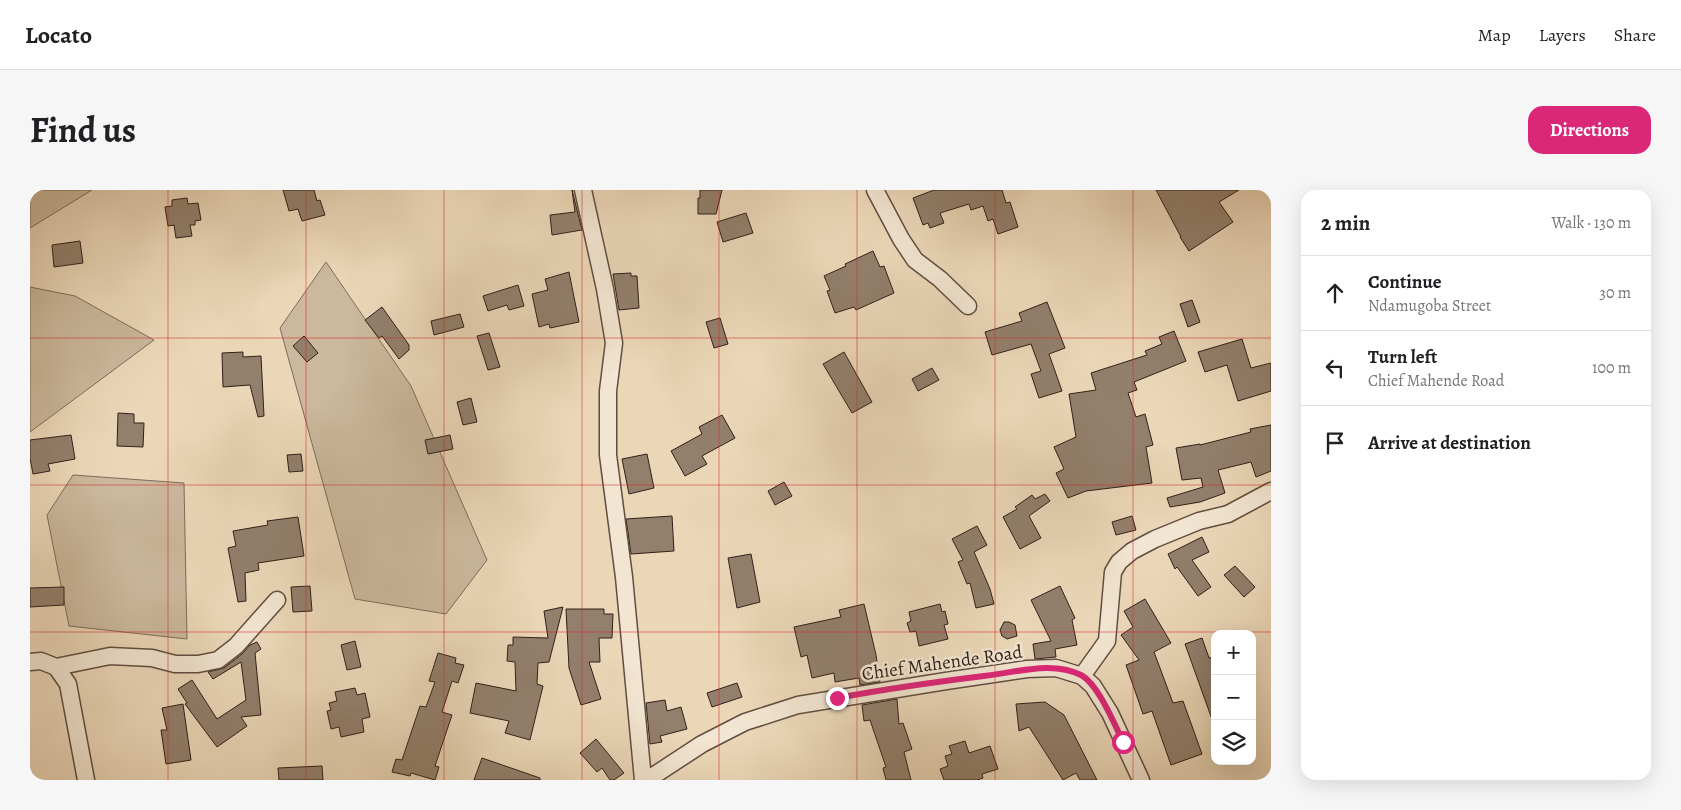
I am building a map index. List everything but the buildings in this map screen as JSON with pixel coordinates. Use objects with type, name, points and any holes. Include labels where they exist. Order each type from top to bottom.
[{"type":"street","points":[[583,190],[605,289],[614,343],[608,391],[608,455],[624,577],[645,780]]},
{"type":"street","points":[[875,190],[901,239],[915,260],[940,279],[968,306]]},
{"type":"street","points":[[1141,780],[1110,713],[1093,686],[1082,676],[1107,641],[1113,572],[1119,562],[1132,551],[1155,539],[1199,521],[1228,514],[1271,491]]},
{"type":"street","points":[[56,667],[110,656],[152,658],[175,664],[198,664],[218,660],[236,646],[277,600]]},
{"type":"street","points":[[30,662],[41,661],[56,667],[68,684],[86,780]]},
{"type":"street","name":"Chief Mahende Road","points":[[645,780],[702,744],[745,722],[798,705],[1027,669],[1056,668],[1082,676]]},
{"type":"shaded area","points":[[30,190],[92,190],[30,228]]},
{"type":"shaded area","points":[[326,262],[411,386],[487,560],[446,614],[355,599],[280,328]]},
{"type":"shaded area","points":[[30,287],[75,296],[154,340],[30,432]]},
{"type":"shaded area","points":[[73,475],[184,483],[187,639],[69,626],[47,515]]},
{"type":"route","points":[[837,698],[1027,669],[1056,668],[1082,676],[1093,686],[1110,713],[1123,742]]}]
